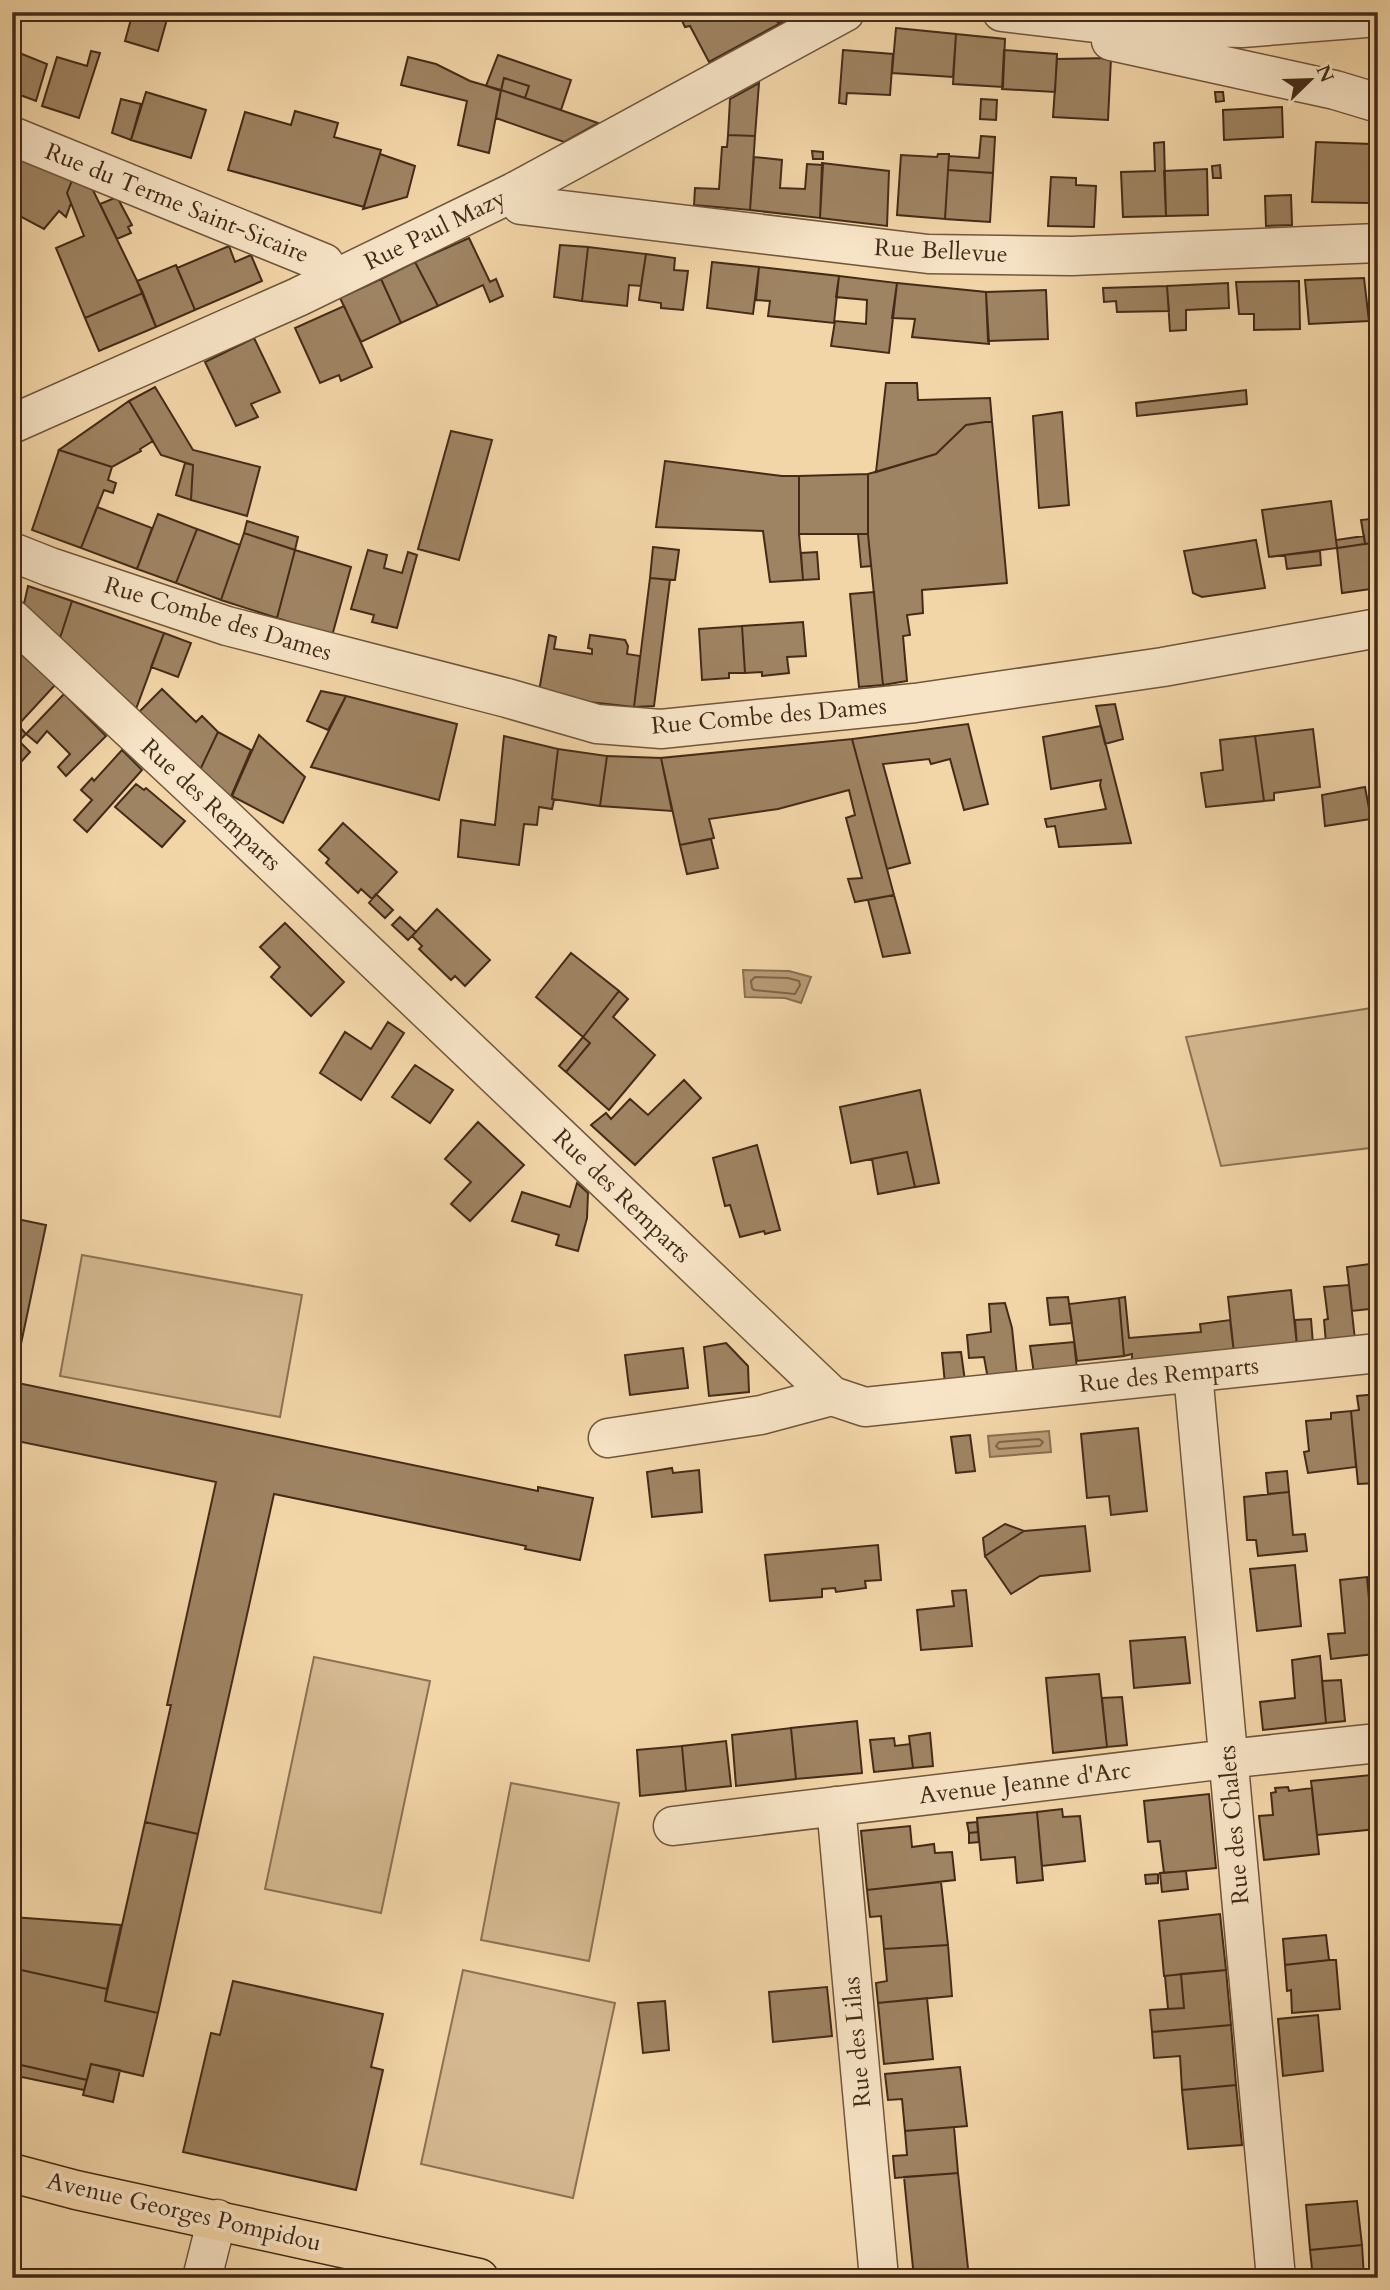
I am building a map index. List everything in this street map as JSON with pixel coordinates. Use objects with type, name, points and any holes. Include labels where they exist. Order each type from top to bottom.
[{"type":"main road","name":"Avenue Georges Pompidou","points":[[12,2173],[76,2190],[479,2278]]},
{"type":"street","name":"Rue Paul Mazy","points":[[12,424],[127,375],[514,192],[845,12]]},
{"type":"street","points":[[1002,12],[1103,24],[1242,28],[1378,17]]},
{"type":"street","points":[[1103,24],[1104,33],[1113,42],[1335,90],[1378,103]]},
{"type":"street","name":"Rue du Terme Saint-Sicaire","points":[[12,136],[324,263],[333,279]]},
{"type":"street","name":"Rue Bellevue","points":[[514,192],[521,205],[928,254],[1072,256],[1378,243]]},
{"type":"street","name":"Rue Combe des Dames","points":[[12,552],[227,626],[597,724],[661,729],[915,704],[1163,667],[1378,628]]},
{"type":"street","name":"Rue des Remparts","points":[[12,619],[211,804],[832,1396],[865,1407],[1378,1353]]},
{"type":"street","name":"Rue des Chalets","points":[[1193,1373],[1276,2278]]},
{"type":"street","points":[[608,1438],[761,1415],[832,1396]]},
{"type":"street","name":"Avenue Jeanne d'Arc","points":[[673,1826],[1378,1743]]},
{"type":"street","name":"Rue des Lilas","points":[[836,1806],[879,2278]]},
{"type":"street","points":[[202,2278],[217,2219]]},
{"type":"shaded area","points":[[1378,1007],[1378,1147],[1221,1166],[1186,1037]]},
{"type":"shaded area","points":[[82,1255],[302,1295],[280,1417],[60,1376]]},
{"type":"shaded area","points":[[314,1657],[430,1681],[381,1913],[265,1889]]},
{"type":"shaded area","points":[[511,1783],[619,1803],[589,1961],[481,1940]]},
{"type":"shaded area","points":[[463,1970],[615,2003],[573,2198],[421,2164]]},
{"type":"water","points":[[743,970],[789,971],[811,977],[801,1003],[785,998],[745,997]]},
{"type":"water","points":[[1049,1431],[1051,1452],[990,1457],[988,1436]]},
{"type":"building","points":[[133,12],[169,12],[158,51],[125,41]]},
{"type":"building","points":[[678,12],[770,12],[779,24],[709,62],[690,26],[685,27]]},
{"type":"building","points":[[770,12],[797,12],[798,14],[779,24]]},
{"type":"building","points":[[896,28],[956,34],[953,77],[892,73]]},
{"type":"building","points":[[956,34],[1005,39],[1003,87],[953,84]]},
{"type":"building","points":[[12,50],[47,64],[36,101],[12,92]]},
{"type":"building","points":[[843,50],[893,54],[890,95],[847,93],[846,104],[839,103]]},
{"type":"building","points":[[1004,50],[1057,54],[1055,92],[1002,89]]},
{"type":"building","points":[[91,51],[100,53],[79,118],[42,106],[57,57],[87,66]]},
{"type":"building","points":[[498,55],[571,80],[561,110],[525,98],[529,86],[504,78],[501,91],[486,86]]},
{"type":"building","points":[[408,57],[436,64],[470,81],[501,90],[489,153],[458,145],[467,101],[401,85]]},
{"type":"building","points":[[1111,58],[1108,120],[1053,117],[1057,59]]},
{"type":"building","points":[[504,78],[529,86],[525,98],[501,90]]},
{"type":"building","points":[[759,83],[755,136],[728,135],[730,99]]},
{"type":"building","points":[[501,90],[598,123],[564,142],[496,118]]},
{"type":"building","points":[[146,92],[206,110],[191,158],[131,140]]},
{"type":"building","points":[[1215,92],[1223,92],[1224,101],[1216,102]]},
{"type":"building","points":[[121,99],[141,104],[131,140],[112,133]]},
{"type":"building","points":[[981,99],[997,100],[996,120],[980,119]]},
{"type":"building","points":[[1282,107],[1283,137],[1224,140],[1223,110]]},
{"type":"building","points":[[295,111],[338,123],[334,137],[381,150],[364,207],[228,170],[245,112],[291,125]]},
{"type":"building","points":[[728,135],[755,136],[750,210],[694,205],[695,188],[719,189],[722,147],[727,147]]},
{"type":"building","points":[[981,136],[995,137],[993,173],[948,170],[949,156],[979,158]]},
{"type":"building","points":[[1164,142],[1166,216],[1123,217],[1121,172],[1155,171],[1154,143]]},
{"type":"building","points":[[1316,142],[1371,144],[1369,203],[1312,202]]},
{"type":"building","points":[[1371,144],[1378,144],[1378,203],[1369,203]]},
{"type":"building","points":[[812,151],[823,152],[823,159],[813,159]]},
{"type":"building","points":[[380,154],[415,166],[407,197],[363,209]]},
{"type":"building","points":[[938,154],[949,154],[945,219],[897,215],[901,155],[937,157]]},
{"type":"building","points":[[22,157],[73,178],[67,193],[71,203],[66,217],[59,211],[44,229],[12,212],[12,181]]},
{"type":"building","points":[[754,157],[782,160],[780,188],[805,189],[807,164],[823,165],[820,218],[750,210]]},
{"type":"building","points":[[822,163],[889,171],[887,226],[820,218]]},
{"type":"building","points":[[1220,165],[1221,178],[1213,178],[1212,166]]},
{"type":"building","points":[[1207,169],[1208,215],[1166,216],[1164,171]]},
{"type":"building","points":[[948,170],[993,173],[990,222],[945,219]]},
{"type":"building","points":[[1051,177],[1076,178],[1076,185],[1096,186],[1094,227],[1048,226]]},
{"type":"building","points":[[73,178],[91,186],[143,293],[85,318],[56,248],[84,236],[67,193]]},
{"type":"building","points":[[1291,195],[1292,225],[1266,226],[1265,196]]},
{"type":"building","points":[[117,197],[132,225],[128,227],[131,233],[117,239],[100,204]]},
{"type":"building","points":[[469,238],[490,282],[496,279],[503,296],[490,302],[483,285],[438,306],[415,262]]},
{"type":"building","points":[[560,245],[588,247],[582,301],[554,297]]},
{"type":"building","points":[[229,246],[235,262],[251,255],[262,281],[195,310],[177,268]]},
{"type":"building","points":[[588,247],[646,254],[641,286],[629,285],[627,306],[582,301]]},
{"type":"building","points":[[646,254],[675,258],[674,270],[688,271],[683,310],[661,308],[661,303],[639,300]]},
{"type":"building","points":[[415,262],[438,306],[401,323],[381,279]]},
{"type":"building","points":[[712,262],[759,267],[753,314],[707,308]]},
{"type":"building","points":[[176,265],[195,310],[156,327],[137,281]]},
{"type":"building","points":[[759,267],[839,276],[834,323],[768,316],[770,301],[756,300]]},
{"type":"building","points":[[839,276],[897,283],[889,353],[831,346],[835,321],[866,324],[867,300],[836,297]]},
{"type":"building","points":[[1364,278],[1369,321],[1309,324],[1305,280]]},
{"type":"building","points":[[381,279],[401,323],[361,342],[340,298]]},
{"type":"building","points":[[1299,281],[1300,329],[1254,330],[1254,314],[1239,314],[1236,282]]},
{"type":"building","points":[[897,283],[986,292],[989,344],[912,337],[915,319],[892,318]]},
{"type":"building","points":[[1228,283],[1229,308],[1186,310],[1186,330],[1170,331],[1167,286]]},
{"type":"building","points":[[1167,286],[1169,311],[1117,312],[1116,301],[1104,302],[1103,288]]},
{"type":"building","points":[[1046,290],[1048,339],[988,341],[986,292]]},
{"type":"building","points":[[143,293],[156,327],[99,351],[85,318]]},
{"type":"building","points":[[344,306],[372,367],[341,381],[339,375],[320,383],[295,328]]},
{"type":"building","points":[[254,338],[280,392],[251,404],[258,417],[236,426],[205,362]]},
{"type":"building","points":[[886,383],[917,383],[918,400],[990,398],[992,421],[966,425],[936,454],[876,472]]},
{"type":"building","points":[[155,387],[193,450],[260,467],[247,516],[191,500],[193,465],[161,455],[129,401]]},
{"type":"building","points":[[1246,390],[1247,404],[1137,416],[1136,403]]},
{"type":"building","points":[[129,401],[153,441],[140,449],[141,451],[112,467],[59,450]]},
{"type":"building","points":[[1062,412],[1069,505],[1039,508],[1033,416]]},
{"type":"building","points":[[992,421],[1007,583],[922,590],[923,613],[907,615],[910,635],[903,636],[907,681],[883,685],[868,534],[868,474],[936,454],[966,425]]},
{"type":"building","points":[[451,431],[492,440],[459,560],[418,549]]},
{"type":"building","points":[[59,450],[112,467],[108,480],[116,483],[113,493],[104,490],[81,548],[32,530]]},
{"type":"building","points":[[665,461],[799,476],[799,534],[803,580],[770,582],[763,531],[656,527]]},
{"type":"building","points":[[185,463],[193,465],[191,500],[176,495]]},
{"type":"building","points":[[868,474],[868,534],[799,534],[799,476]]},
{"type":"building","points":[[1331,501],[1337,548],[1269,557],[1262,510]]},
{"type":"building","points":[[97,507],[152,528],[137,569],[81,548]]},
{"type":"building","points":[[158,514],[197,529],[176,583],[137,569]]},
{"type":"building","points":[[1378,518],[1378,542],[1365,544],[1361,520]]},
{"type":"building","points":[[247,521],[298,537],[295,550],[244,533]]},
{"type":"building","points":[[197,529],[240,545],[221,600],[176,583]]},
{"type":"building","points":[[244,533],[295,550],[277,618],[221,600]]},
{"type":"building","points":[[858,534],[868,534],[871,566],[861,567]]},
{"type":"building","points":[[1364,536],[1365,544],[1337,548],[1336,540]]},
{"type":"building","points":[[1256,540],[1265,588],[1202,597],[1193,593],[1184,551]]},
{"type":"building","points":[[1378,542],[1378,588],[1342,593],[1337,548]]},
{"type":"building","points":[[653,547],[679,550],[675,580],[650,578]]},
{"type":"building","points":[[295,550],[351,567],[332,636],[277,618]]},
{"type":"building","points":[[368,550],[387,555],[384,568],[402,573],[408,552],[417,555],[397,628],[372,622],[374,615],[351,609]]},
{"type":"building","points":[[1320,551],[1321,565],[1287,569],[1285,555]]},
{"type":"building","points":[[817,552],[819,579],[803,580],[801,553]]},
{"type":"building","points":[[650,578],[670,580],[654,706],[634,707]]},
{"type":"building","points":[[28,586],[72,601],[60,638],[24,604]]},
{"type":"building","points":[[874,592],[883,685],[859,687],[850,594]]},
{"type":"building","points":[[72,601],[164,633],[136,709],[60,638]]},
{"type":"building","points":[[803,622],[806,656],[787,657],[789,673],[762,676],[762,672],[745,673],[742,626]]},
{"type":"building","points":[[742,626],[745,673],[729,673],[729,678],[702,680],[699,629]]},
{"type":"building","points":[[164,633],[191,643],[178,677],[151,667]]},
{"type":"building","points":[[549,635],[556,637],[554,649],[592,654],[592,649],[588,648],[590,635],[625,640],[628,646],[627,654],[640,656],[634,707],[589,702],[539,691]]},
{"type":"building","points":[[13,646],[55,685],[18,725],[26,734],[12,748]]},
{"type":"building","points":[[162,689],[196,722],[202,716],[218,732],[200,770],[139,712]]},
{"type":"building","points":[[321,691],[346,696],[328,730],[307,721]]},
{"type":"building","points":[[64,694],[106,736],[66,776],[58,767],[70,754],[47,731],[37,743],[26,734]]},
{"type":"building","points":[[346,696],[457,724],[439,800],[311,767]]},
{"type":"building","points":[[1115,704],[1123,739],[1105,744],[1096,706]]},
{"type":"building","points":[[968,724],[988,804],[964,810],[950,759],[931,764],[929,759],[883,764],[910,863],[887,869],[852,739]]},
{"type":"building","points":[[1101,726],[1131,843],[1059,847],[1055,826],[1047,827],[1045,819],[1106,809],[1101,780],[1051,789],[1043,737]]},
{"type":"building","points":[[1313,729],[1320,787],[1274,793],[1274,800],[1264,801],[1255,736]]},
{"type":"building","points":[[218,732],[251,750],[230,799],[200,770]]},
{"type":"building","points":[[259,735],[305,777],[283,823],[232,796]]},
{"type":"building","points":[[504,736],[558,749],[552,809],[539,807],[537,825],[524,824],[519,865],[458,857],[461,820],[495,825]]},
{"type":"building","points":[[1255,736],[1264,801],[1206,807],[1201,773],[1223,770],[1220,740]]},
{"type":"building","points":[[852,739],[894,895],[855,902],[848,879],[862,878],[846,818],[855,815],[849,790],[778,809],[709,819],[714,838],[680,845],[661,758]]},
{"type":"building","points":[[19,741],[30,752],[12,772],[12,748]]},
{"type":"building","points":[[558,749],[607,756],[600,806],[552,799]]},
{"type":"building","points":[[122,750],[142,770],[87,832],[74,820],[92,800],[81,790],[92,778],[94,781]]},
{"type":"building","points":[[607,756],[661,758],[672,811],[600,806]]},
{"type":"building","points":[[136,784],[144,790],[146,788],[185,821],[162,847],[115,807]]},
{"type":"building","points":[[1365,787],[1371,819],[1325,826],[1322,795]]},
{"type":"building","points":[[343,823],[397,872],[372,899],[361,889],[358,893],[326,863],[329,859],[319,850]]},
{"type":"building","points":[[711,839],[718,868],[687,874],[680,845]]},
{"type":"building","points":[[376,894],[393,910],[385,918],[369,903]]},
{"type":"building","points":[[894,895],[910,953],[883,957],[868,900]]},
{"type":"building","points":[[437,909],[490,960],[465,986],[455,976],[451,980],[419,949],[422,946],[412,936]]},
{"type":"building","points":[[400,917],[416,932],[408,940],[392,925]]},
{"type":"building","points":[[285,923],[344,982],[311,1016],[271,977],[280,967],[260,947]]},
{"type":"building","points":[[571,953],[619,991],[583,1037],[536,997]]},
{"type":"building","points":[[619,991],[628,999],[613,1017],[655,1055],[609,1110],[566,1072],[590,1043],[583,1037]]},
{"type":"building","points":[[388,1022],[404,1033],[361,1100],[320,1073],[345,1032],[371,1049]]},
{"type":"building","points":[[583,1037],[590,1043],[566,1072],[559,1066]]},
{"type":"building","points":[[415,1065],[453,1090],[430,1123],[392,1097]]},
{"type":"building","points":[[684,1080],[701,1098],[635,1165],[591,1125],[606,1113],[611,1119],[630,1099],[648,1115]]},
{"type":"building","points":[[920,1090],[939,1183],[915,1187],[907,1152],[851,1163],[840,1107]]},
{"type":"building","points":[[478,1122],[524,1165],[470,1221],[451,1204],[471,1182],[445,1159]]},
{"type":"building","points":[[757,1145],[780,1230],[740,1237],[730,1205],[725,1206],[713,1158]]},
{"type":"building","points":[[907,1152],[915,1187],[878,1194],[872,1159]]},
{"type":"building","points":[[577,1183],[588,1193],[587,1218],[578,1251],[556,1245],[559,1235],[512,1221],[522,1192],[570,1207]]},
{"type":"building","points":[[12,1218],[46,1225],[13,1382],[538,1491],[538,1487],[593,1498],[580,1560],[525,1549],[526,1546],[274,1494],[198,1834],[145,1822],[171,1705],[167,1705],[216,1482],[12,1440]]},
{"type":"building","points":[[1378,1263],[1378,1308],[1352,1311],[1347,1267]]},
{"type":"building","points":[[1349,1285],[1355,1340],[1326,1343],[1324,1320],[1328,1319],[1324,1287]]},
{"type":"building","points":[[1291,1290],[1297,1346],[1234,1353],[1228,1297]]},
{"type":"building","points":[[1068,1297],[1072,1323],[1050,1325],[1047,1298]]},
{"type":"building","points":[[1125,1297],[1129,1338],[1201,1332],[1200,1324],[1230,1320],[1234,1353],[1132,1363],[1132,1354],[1124,1356],[1119,1298]]},
{"type":"building","points":[[1119,1298],[1124,1356],[1077,1361],[1069,1304]]},
{"type":"building","points":[[1005,1303],[1012,1328],[1017,1376],[988,1379],[984,1357],[969,1358],[967,1335],[991,1332],[989,1304]]},
{"type":"building","points":[[1311,1319],[1313,1344],[1297,1346],[1295,1320]]},
{"type":"building","points":[[1074,1342],[1077,1369],[1034,1374],[1030,1346]]},
{"type":"building","points":[[726,1343],[748,1366],[749,1392],[709,1396],[704,1347]]},
{"type":"building","points":[[683,1348],[688,1388],[630,1395],[625,1355]]},
{"type":"building","points":[[961,1352],[965,1381],[945,1384],[942,1353]]},
{"type":"building","points":[[1378,1394],[1378,1483],[1358,1484],[1351,1411],[1359,1410],[1357,1396]]},
{"type":"building","points":[[1351,1411],[1356,1467],[1308,1473],[1304,1452],[1309,1451],[1306,1421],[1331,1419],[1331,1413]]},
{"type":"building","points":[[1138,1428],[1147,1511],[1111,1515],[1109,1496],[1087,1498],[1081,1434]]},
{"type":"building","points":[[970,1435],[975,1471],[956,1473],[951,1437]]},
{"type":"building","points":[[672,1468],[673,1473],[699,1470],[702,1512],[652,1517],[647,1472]]},
{"type":"building","points":[[1287,1471],[1289,1492],[1268,1494],[1266,1473]]},
{"type":"building","points":[[1289,1492],[1293,1535],[1305,1534],[1307,1551],[1258,1556],[1256,1540],[1247,1540],[1244,1497]]},
{"type":"building","points":[[1005,1524],[1024,1531],[985,1556],[983,1538]]},
{"type":"building","points":[[1085,1526],[1090,1571],[1040,1576],[1011,1594],[985,1556],[1024,1531]]},
{"type":"building","points":[[878,1545],[881,1580],[865,1581],[866,1588],[836,1592],[835,1588],[822,1589],[822,1597],[770,1601],[765,1555]]},
{"type":"building","points":[[1295,1565],[1301,1626],[1257,1631],[1250,1569]]},
{"type":"building","points":[[1367,1577],[1374,1654],[1331,1659],[1328,1634],[1345,1633],[1340,1580]]},
{"type":"building","points":[[966,1590],[972,1646],[921,1650],[917,1610],[954,1606],[952,1591]]},
{"type":"building","points":[[1185,1637],[1190,1683],[1134,1688],[1130,1641]]},
{"type":"building","points":[[1320,1656],[1326,1723],[1263,1730],[1260,1702],[1295,1698],[1292,1660]]},
{"type":"building","points":[[1374,1660],[1378,1660],[1378,1693]]},
{"type":"building","points":[[1099,1674],[1107,1747],[1053,1753],[1046,1678]]},
{"type":"building","points":[[1341,1680],[1345,1721],[1326,1723],[1322,1681]]},
{"type":"building","points":[[1122,1697],[1127,1745],[1107,1747],[1102,1698]]},
{"type":"building","points":[[857,1721],[862,1773],[796,1779],[791,1728]]},
{"type":"building","points":[[791,1728],[796,1779],[736,1786],[732,1735]]},
{"type":"building","points":[[930,1733],[933,1766],[913,1768],[909,1736]]},
{"type":"building","points":[[894,1738],[895,1746],[910,1744],[913,1768],[874,1772],[870,1740]]},
{"type":"building","points":[[726,1741],[731,1786],[686,1791],[682,1746]]},
{"type":"building","points":[[682,1746],[686,1791],[640,1796],[637,1750]]},
{"type":"building","points":[[1378,1774],[1378,1809],[1375,1810],[1371,1775]]},
{"type":"building","points":[[1371,1775],[1377,1829],[1317,1835],[1311,1781]]},
{"type":"building","points":[[1288,1787],[1289,1791],[1312,1788],[1319,1854],[1264,1860],[1259,1816],[1273,1815],[1271,1793],[1276,1792],[1275,1788]]},
{"type":"building","points":[[1209,1794],[1216,1868],[1164,1873],[1160,1841],[1148,1842],[1144,1801]]},
{"type":"building","points":[[1062,1809],[1063,1817],[1080,1816],[1085,1861],[1042,1866],[1037,1812]]},
{"type":"building","points":[[1037,1812],[1043,1880],[1017,1883],[1015,1857],[981,1860],[977,1818]]},
{"type":"building","points":[[145,1822],[198,1834],[158,2013],[105,2001]]},
{"type":"building","points":[[977,1822],[978,1832],[969,1833],[967,1823]]},
{"type":"building","points":[[910,1826],[912,1847],[934,1844],[935,1853],[952,1852],[955,1880],[867,1890],[861,1831]]},
{"type":"building","points":[[978,1832],[979,1842],[969,1843],[969,1833]]},
{"type":"building","points":[[1186,1871],[1188,1889],[1162,1892],[1160,1873]]},
{"type":"building","points":[[1158,1874],[1158,1883],[1146,1884],[1145,1875]]},
{"type":"building","points":[[941,1882],[948,1945],[884,1949],[881,1916],[870,1917],[867,1890]]},
{"type":"building","points":[[1220,1914],[1226,1970],[1164,1976],[1159,1921]]},
{"type":"building","points":[[12,1917],[121,1925],[107,1989],[12,1968]]},
{"type":"building","points":[[1326,1935],[1329,1960],[1285,1965],[1283,1939]]},
{"type":"building","points":[[948,1945],[952,1996],[878,2003],[876,1983],[887,1981],[884,1949]]},
{"type":"building","points":[[1336,1960],[1340,2009],[1292,2013],[1291,1990],[1287,1991],[1285,1965]]},
{"type":"building","points":[[12,1968],[107,1989],[105,2001],[158,2013],[143,2076],[91,2064],[87,2080],[12,2063]]},
{"type":"building","points":[[1226,1970],[1231,2025],[1152,2032],[1150,2010],[1184,2008],[1181,1974]]},
{"type":"building","points":[[1181,1974],[1184,2008],[1168,2009],[1165,1976]]},
{"type":"building","points":[[233,1981],[383,2014],[371,2067],[383,2070],[356,2190],[183,2152],[211,2033],[220,2035]]},
{"type":"building","points":[[827,1987],[832,2036],[773,2042],[769,1992]]},
{"type":"building","points":[[927,1998],[933,2059],[884,2064],[878,2003]]},
{"type":"building","points":[[665,2001],[669,2050],[643,2053],[638,2003]]},
{"type":"building","points":[[1318,2015],[1323,2071],[1283,2076],[1278,2019]]},
{"type":"building","points":[[1231,2025],[1236,2085],[1182,2090],[1180,2056],[1154,2058],[1152,2032]]},
{"type":"building","points":[[12,2063],[87,2080],[84,2090],[12,2075]]},
{"type":"building","points":[[91,2064],[120,2070],[113,2102],[83,2095]]},
{"type":"building","points":[[960,2067],[967,2126],[905,2131],[902,2099],[888,2100],[885,2074]]},
{"type":"building","points":[[1236,2085],[1242,2145],[1188,2149],[1182,2090]]},
{"type":"building","points":[[954,2127],[958,2173],[895,2178],[893,2156],[907,2155],[905,2131]]},
{"type":"building","points":[[958,2173],[969,2278],[914,2278],[904,2177]]},
{"type":"building","points":[[1357,2201],[1362,2245],[1310,2250],[1306,2205]]},
{"type":"building","points":[[1362,2245],[1364,2278],[1313,2278],[1310,2250]]}]
